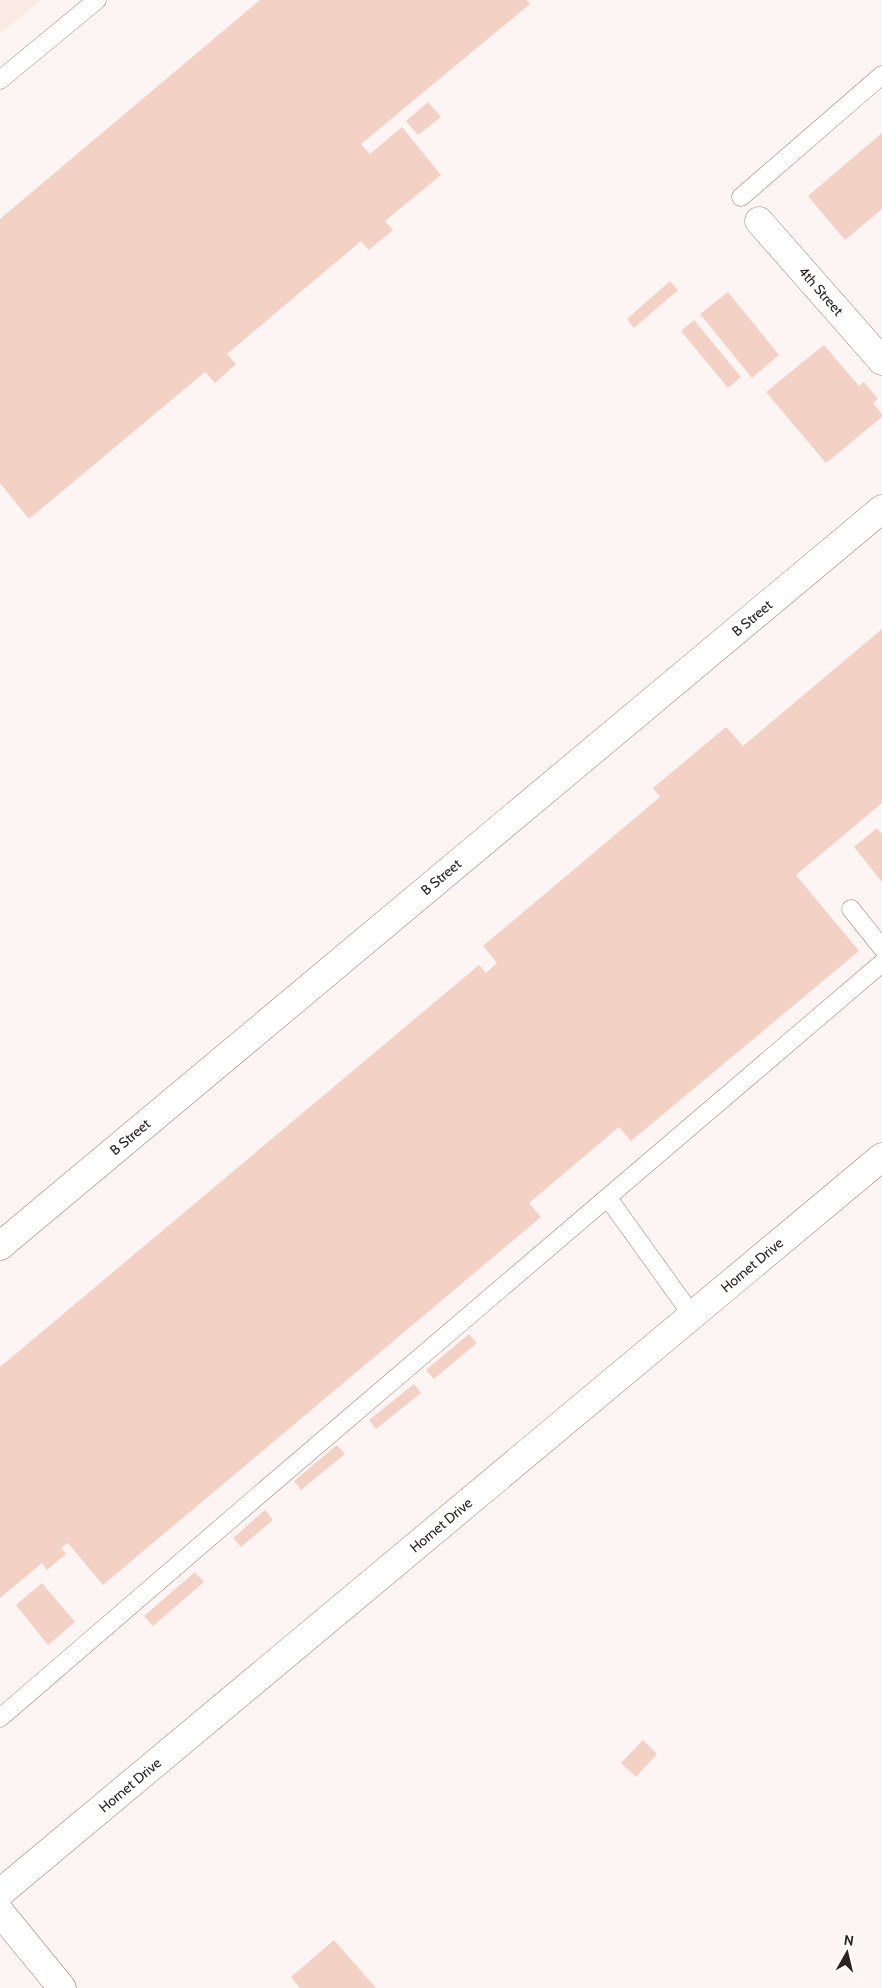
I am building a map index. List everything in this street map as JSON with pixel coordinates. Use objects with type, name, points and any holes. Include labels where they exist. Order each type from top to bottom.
[{"type":"street","name":"4th Street","points":[[759,221],[882,361]]},
{"type":"street","name":"B Street","points":[[0,1246],[882,508]]},
{"type":"street","name":"Hornet Drive","points":[[0,1893],[882,1157]]},
{"type":"street","points":[[0,1912],[62,1988]]},
{"type":"lane","points":[[0,80],[97,0]]},
{"type":"lane","points":[[741,197],[882,75]]},
{"type":"lane","points":[[851,909],[882,948]]},
{"type":"lane","points":[[0,1718],[882,963]]},
{"type":"lane","points":[[608,1198],[692,1315]]},
{"type":"shaded area","points":[[0,0],[41,0],[0,34]]},
{"type":"building","points":[[260,0],[527,0],[530,4],[361,144],[370,154],[402,127],[441,175],[385,221],[393,230],[369,250],[361,241],[227,354],[236,364],[215,383],[205,372],[29,519],[0,483],[0,219]]},
{"type":"building","points":[[428,102],[441,117],[418,135],[406,121]]},
{"type":"building","points":[[882,133],[882,209],[845,240],[808,196]]},
{"type":"building","points":[[670,281],[678,290],[634,328],[627,319]]},
{"type":"building","points":[[728,292],[779,355],[752,378],[700,314]]},
{"type":"building","points":[[694,320],[741,377],[728,388],[681,331]]},
{"type":"building","points":[[824,345],[859,386],[864,382],[878,399],[873,403],[882,414],[882,417],[826,463],[766,392]]},
{"type":"building","points":[[882,629],[882,803],[796,875],[859,951],[631,1141],[619,1127],[529,1203],[541,1217],[103,1585],[68,1543],[61,1548],[66,1554],[47,1570],[42,1563],[0,1598],[0,1367],[479,965],[486,973],[497,963],[483,946],[660,797],[653,788],[726,727],[743,746]]},
{"type":"building","points":[[877,828],[882,834],[882,882],[854,847]]},
{"type":"building","points":[[469,1334],[477,1343],[434,1379],[426,1370]]},
{"type":"building","points":[[414,1384],[421,1393],[376,1429],[369,1420]]},
{"type":"building","points":[[337,1445],[345,1454],[301,1490],[294,1481]]},
{"type":"building","points":[[265,1510],[273,1520],[241,1547],[233,1538]]},
{"type":"building","points":[[195,1572],[204,1582],[153,1626],[144,1616]]},
{"type":"building","points":[[42,1583],[75,1622],[48,1645],[16,1605]]},
{"type":"building","points":[[643,1740],[657,1754],[636,1777],[621,1763]]},
{"type":"building","points":[[334,1940],[376,1988],[300,1988],[291,1977]]}]
